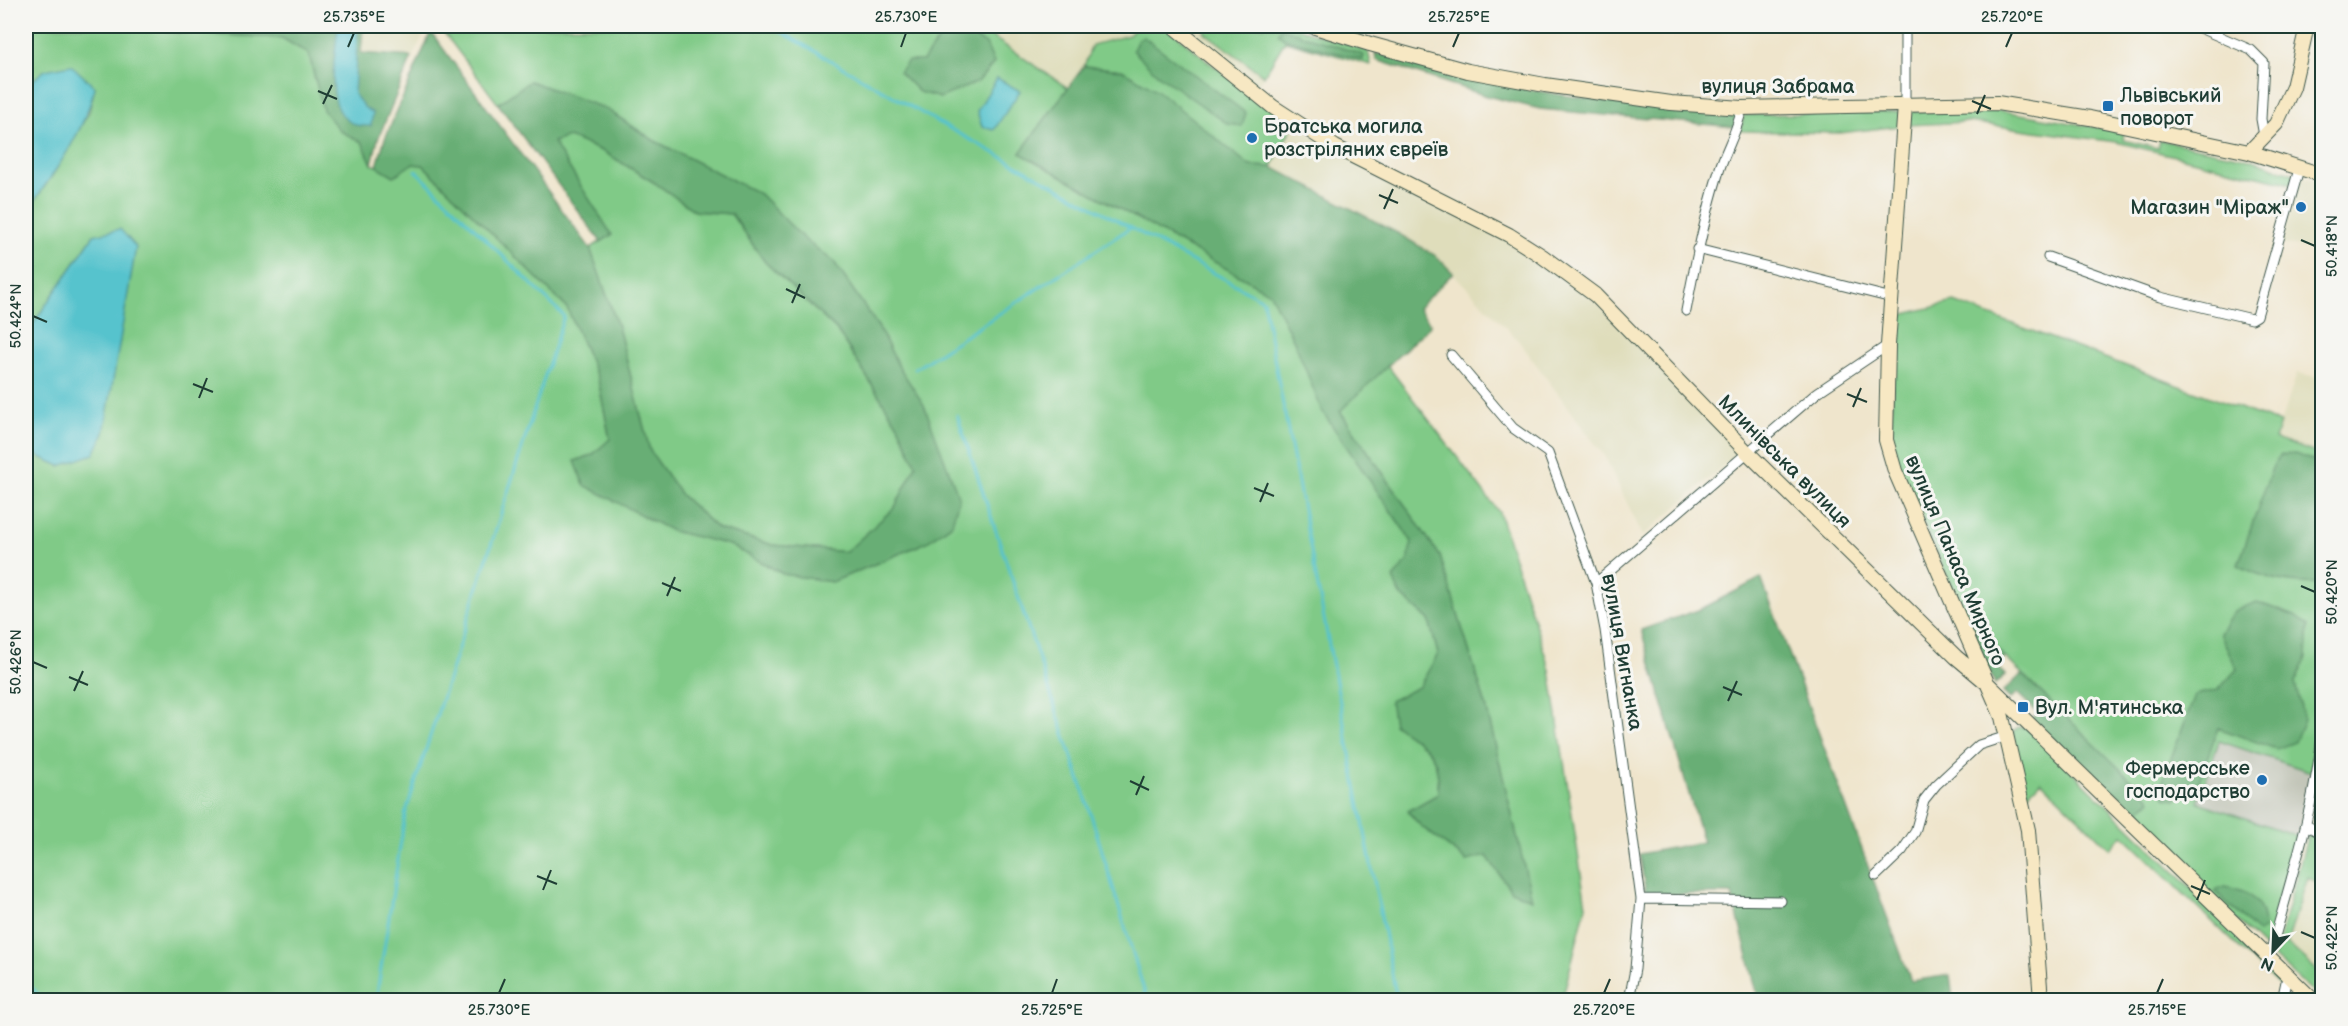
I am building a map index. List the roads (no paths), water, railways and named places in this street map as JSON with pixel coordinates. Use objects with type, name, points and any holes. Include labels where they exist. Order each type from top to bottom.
[{"type":"main road","name":"Млинівська вулиця","points":[[1173,26],[1273,107],[1335,147],[1509,235],[1595,295],[1747,452],[1956,657],[1987,683],[2313,1000]]},
{"type":"main road","name":"вулиця Забрама","points":[[1312,26],[1468,71],[1545,85],[1671,103],[1742,108],[1997,103],[2090,118],[2249,152],[2322,175]]},
{"type":"main road","points":[[2249,152],[2276,124],[2293,87],[2307,26]]},
{"type":"main road","name":"вулиця Панаса Мирного","points":[[1905,105],[1888,345],[1886,441],[1895,471],[2002,717],[2028,830],[2041,1000]]},
{"type":"street","points":[[1905,26],[1905,105]]},
{"type":"street","points":[[2195,26],[2251,50],[2264,63],[2262,119],[2264,136]]},
{"type":"street","points":[[1686,311],[1697,249],[1720,167],[1737,130],[1742,108]]},
{"type":"street","points":[[2048,257],[2160,297],[2252,319],[2257,316],[2299,169]]},
{"type":"street","points":[[1697,249],[1892,298]]},
{"type":"street","points":[[1596,583],[1818,392],[1888,345]]},
{"type":"street","name":"вулиця Вигнанка","points":[[1451,355],[1513,428],[1548,453],[1596,583],[1605,630],[1641,899],[1635,969],[1629,1000]]},
{"type":"street","points":[[1876,876],[1902,851],[1915,832],[1924,800],[1936,785],[1979,745],[2007,736]]},
{"type":"street","points":[[2269,958],[2306,825],[2318,772],[2322,737]]},
{"type":"street","points":[[2306,825],[2322,834]]},
{"type":"street","points":[[1641,899],[1781,901]]},
{"type":"street","points":[[2282,1000],[2287,977]]},
{"type":"water","points":[[338,26],[358,26],[354,94],[365,108],[373,113],[371,126],[356,125],[345,118],[338,108],[333,81]]},
{"type":"water","points":[[71,65],[95,87],[90,104],[66,153],[26,213],[26,86],[45,70]]},
{"type":"water","points":[[997,78],[1020,91],[994,130],[982,127],[977,111]]},
{"type":"water","points":[[120,229],[136,247],[104,433],[94,454],[60,466],[26,451],[26,334],[94,235]]},
{"type":"waterway","points":[[771,26],[936,121],[1263,300],[1397,1000]]},
{"type":"waterway","points":[[376,1000],[405,815],[564,316],[416,171]]},
{"type":"waterway","points":[[915,369],[1130,228]]},
{"type":"waterway","points":[[957,415],[1089,808],[1147,1000]]},
{"type":"waterway","points":[[26,982],[44,1000]]},
{"type":"place","name":"Львівський поворот","points":[[2108,106]]},
{"type":"place","name":"Братська могила розстріляних євреїв","points":[[1252,138]]},
{"type":"place","name":"Магазин \"Міраж\"","points":[[2301,207]]},
{"type":"place","name":"Вул. М'ятинська","points":[[2023,707]]},
{"type":"place","name":"Фермерсське господарство","points":[[2262,780]]}]
